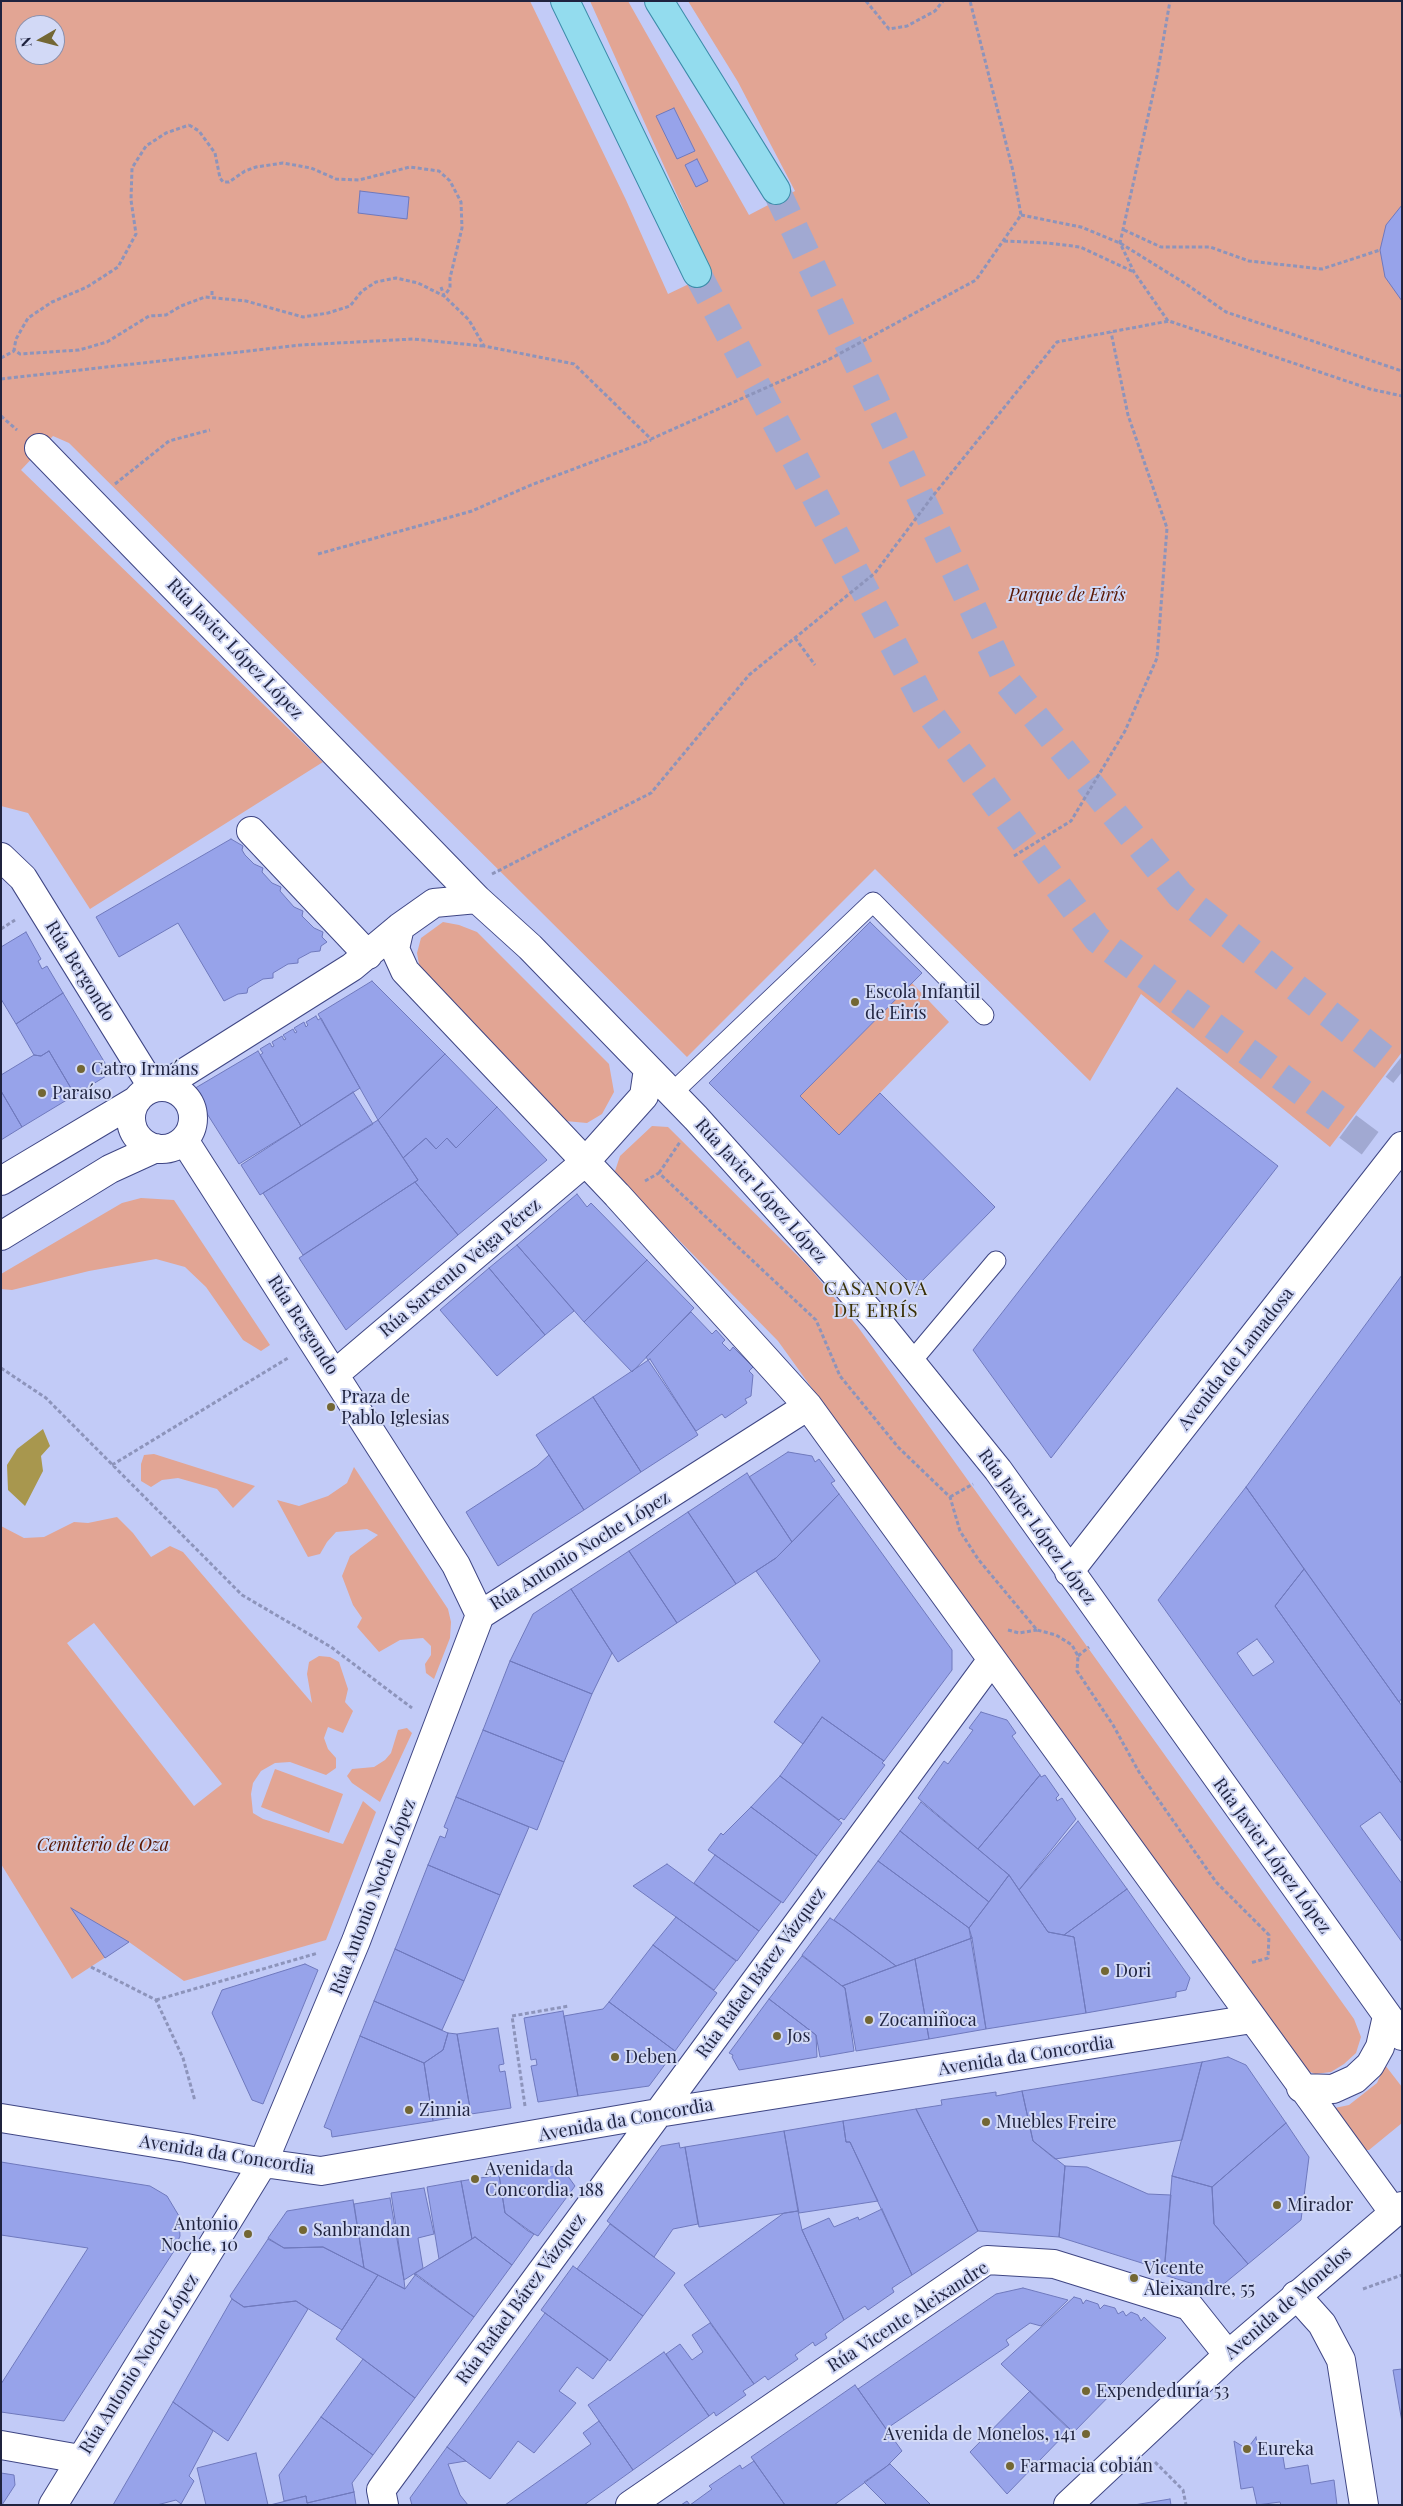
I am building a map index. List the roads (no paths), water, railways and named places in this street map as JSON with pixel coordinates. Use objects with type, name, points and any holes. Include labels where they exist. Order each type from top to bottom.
[{"type":"main road","points":[[565,1],[697,273]]},
{"type":"main road","points":[[659,1],[776,190]]},
{"type":"street","name":"Rúa Javier López López","points":[[39,448],[430,851],[481,888],[530,947],[672,1093],[876,1319],[998,1470],[1394,2026],[1370,2065],[1355,2079],[1333,2089],[1301,2088]]},
{"type":"street","points":[[251,831],[368,955]]},
{"type":"street","points":[[430,851],[434,904]]},
{"type":"street","name":"Rúa Bergondo","points":[[1,857],[23,878],[151,1092]]},
{"type":"street","points":[[1,1181],[151,1092],[352,968],[400,927],[434,904],[481,888]]},
{"type":"street","points":[[400,927],[395,949],[405,971],[617,1195],[808,1406],[970,1629],[991,1661],[1203,1948],[1301,2088],[1398,2210]]},
{"type":"street","points":[[585,1162],[644,1096],[648,1068]]},
{"type":"street","points":[[174,1089],[183,1094],[190,1102],[193,1123],[184,1140],[166,1149],[146,1145],[134,1130],[132,1110],[151,1092],[174,1089]]},
{"type":"street","name":"Rúa Bergondo","points":[[184,1140],[456,1565],[480,1615]]},
{"type":"street","name":"Avenida de Lamadosa","points":[[1069,1572],[1402,1146]]},
{"type":"street","points":[[1,1236],[110,1170],[156,1148]]},
{"type":"street","name":"Rúa Sarxento Veiga Pérez","points":[[335,1374],[585,1162]]},
{"type":"street","name":"Rúa Antonio Noche López","points":[[53,2505],[263,2163],[356,1941],[480,1615],[808,1406]]},
{"type":"street","name":"Rúa Rafael Bárez Vázquez","points":[[384,2505],[381,2490],[991,1661]]},
{"type":"street","name":"Avenida da Concordia","points":[[1,2118],[320,2171],[658,2113],[1252,2019]]},
{"type":"street","name":"Avenida de Monelos","points":[[1069,2504],[1228,2355],[1296,2295],[1398,2210]]},
{"type":"street","name":"Rúa Vicente Aleixandre","points":[[630,2505],[987,2260],[1054,2264],[1188,2306],[1228,2355]]},
{"type":"street","points":[[1296,2295],[1322,2324],[1341,2360],[1364,2505]]},
{"type":"street","points":[[1,2445],[80,2460]]},
{"type":"lane","points":[[672,1093],[873,902],[984,1015]]},
{"type":"lane","points":[[911,1362],[996,1261]]},
{"type":"tunnel","points":[[776,190],[1008,683],[1180,895],[1402,1072]]},
{"type":"tunnel","points":[[697,273],[930,714],[1097,939],[1402,1167]]},
{"type":"place","name":"Escola Infantil de Eirís","points":[[855,1002]]},
{"type":"place","name":"Catro Irmáns","points":[[81,1069]]},
{"type":"place","name":"Paraíso","points":[[42,1093]]},
{"type":"place","name":"Praza de Pablo Iglesias","points":[[331,1407]]},
{"type":"place","name":"Dori","points":[[1105,1971]]},
{"type":"place","name":"Zocamiñoca","points":[[869,2020]]},
{"type":"place","name":"Jos","points":[[777,2036]]},
{"type":"place","name":"Deben","points":[[615,2057]]},
{"type":"place","name":"Zinnia","points":[[409,2110]]},
{"type":"place","name":"Muebles Freire","points":[[986,2122]]},
{"type":"place","name":"Avenida da Concordia, 188","points":[[475,2179]]},
{"type":"place","name":"Mirador","points":[[1277,2205]]},
{"type":"place","name":"Sanbrandan","points":[[303,2230]]},
{"type":"place","name":"Antonio Noche, 10","points":[[248,2234]]},
{"type":"place","name":"Vicente Aleixandre, 55","points":[[1134,2278]]},
{"type":"place","name":"Expendeduría 53","points":[[1086,2391]]},
{"type":"place","name":"Avenida de Monelos, 141","points":[[1086,2434]]},
{"type":"place","name":"Eureka","points":[[1247,2449]]},
{"type":"place","name":"Farmacia cobián","points":[[1010,2466]]},
{"type":"district","name":"CASANOVA DE EIRÍS","points":[[876,1300]]},
{"type":"park label","name":"Parque de Eirís","points":[[1067,595]]},
{"type":"park label","name":"Cemiterio de Oza","points":[[103,1845]]}]
